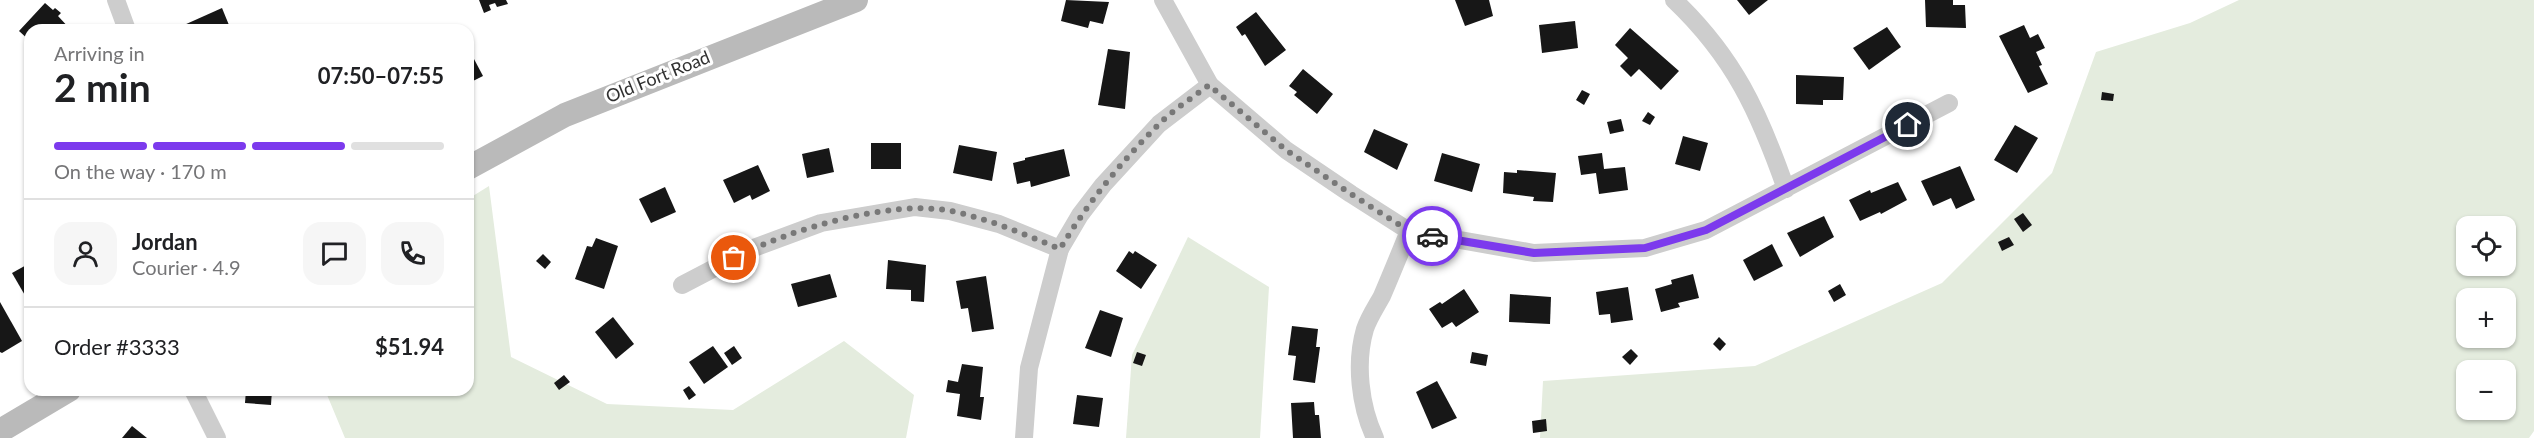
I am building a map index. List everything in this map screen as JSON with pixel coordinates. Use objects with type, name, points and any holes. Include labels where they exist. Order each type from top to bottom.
[{"type":"main road","name":"Old Fort Road","points":[[474,165],[565,115],[855,0]]},
{"type":"main road","points":[[0,431],[59,396]]},
{"type":"street","points":[[116,0],[125,24]]},
{"type":"street","points":[[1164,0],[1209,85],[1286,150],[1409,231],[1534,253],[1645,248],[1706,230],[1948,103]]},
{"type":"street","points":[[1674,0],[1714,42],[1737,75],[1752,101],[1768,138],[1786,189]]},
{"type":"street","points":[[1024,438],[1029,368],[1060,249],[1080,215],[1159,124],[1209,85]]},
{"type":"street","points":[[682,285],[751,249],[821,224],[915,207],[950,211],[999,224],[1060,249]]},
{"type":"street","points":[[1375,438],[1363,406],[1362,343],[1366,326],[1409,231]]},
{"type":"street","points":[[196,396],[217,438]]},
{"type":"shaded area","points":[[2239,0],[2534,0],[2534,431],[2529,438],[1540,438],[1543,381],[1755,366],[1942,283],[2052,173],[2096,52],[2190,23]]},
{"type":"shaded area","points":[[489,186],[511,357],[607,404],[733,410],[844,341],[914,395],[906,438],[345,438],[328,396],[474,396],[474,195]]},
{"type":"shaded area","points":[[1188,237],[1269,287],[1260,438],[1126,438],[1132,355]]},
{"type":"building","points":[[479,0],[506,0],[508,4],[497,7],[495,3],[489,5],[491,10],[484,13]]},
{"type":"building","points":[[1066,0],[1109,2],[1103,24],[1090,21],[1088,28],[1061,21]]},
{"type":"building","points":[[1455,0],[1489,0],[1493,16],[1465,26]]},
{"type":"building","points":[[1737,0],[1768,0],[1749,15]]},
{"type":"building","points":[[1925,0],[1953,0],[1953,5],[1965,5],[1966,28],[1926,27]]},
{"type":"building","points":[[45,3],[61,13],[58,16],[65,24],[26,24]]},
{"type":"building","points":[[222,8],[229,24],[186,24]]},
{"type":"building","points":[[1256,12],[1286,50],[1265,66],[1245,34],[1242,36],[1236,27]]},
{"type":"building","points":[[1575,21],[1578,48],[1542,53],[1539,25]]},
{"type":"building","points":[[2024,25],[2030,38],[2038,34],[2045,48],[2036,52],[2042,65],[2039,66],[2048,84],[2028,93],[1999,36]]},
{"type":"building","points":[[24,26],[24,36],[19,31]]},
{"type":"building","points":[[1887,27],[1901,47],[1869,70],[1853,48]]},
{"type":"building","points":[[1630,28],[1679,71],[1661,90],[1639,69],[1631,77],[1620,66],[1628,58],[1615,45]]},
{"type":"building","points":[[1108,49],[1130,52],[1125,109],[1098,105]]},
{"type":"building","points":[[474,59],[483,76],[474,80]]},
{"type":"building","points":[[1303,69],[1333,94],[1317,114],[1294,95],[1297,92],[1289,86]]},
{"type":"building","points":[[1796,75],[1844,77],[1843,100],[1823,100],[1823,105],[1796,104]]},
{"type":"building","points":[[1582,90],[1590,94],[1584,105],[1576,100]]},
{"type":"building","points":[[2102,92],[2114,94],[2113,101],[2101,100]]},
{"type":"building","points":[[1648,112],[1655,117],[1650,125],[1642,121]]},
{"type":"building","points":[[1621,119],[1624,131],[1610,134],[1607,122]]},
{"type":"building","points":[[2015,125],[2038,138],[2017,173],[1994,160]]},
{"type":"building","points":[[1374,129],[1408,144],[1397,170],[1364,152]]},
{"type":"building","points":[[1683,136],[1708,143],[1700,171],[1675,164]]},
{"type":"building","points":[[871,143],[901,143],[901,169],[871,169]]},
{"type":"building","points":[[959,145],[997,152],[992,181],[953,173]]},
{"type":"building","points":[[829,148],[834,172],[807,178],[802,154]]},
{"type":"building","points":[[1064,149],[1070,176],[1031,187],[1030,181],[1017,184],[1013,163]]},
{"type":"building","points":[[1442,153],[1480,164],[1472,192],[1434,181]]},
{"type":"building","points":[[1602,153],[1604,169],[1625,167],[1628,190],[1599,194],[1596,173],[1581,175],[1578,156]]},
{"type":"building","points":[[758,165],[770,191],[752,200],[750,195],[734,203],[723,180]]},
{"type":"building","points":[[1960,166],[1975,200],[1956,209],[1951,198],[1933,206],[1921,181]]},
{"type":"building","points":[[1517,170],[1556,173],[1553,202],[1533,201],[1534,197],[1503,193],[1504,172],[1517,173]]},
{"type":"building","points":[[1898,182],[1907,200],[1881,214],[1880,212],[1860,221],[1849,200],[1870,190],[1871,193]]},
{"type":"building","points":[[665,187],[676,212],[651,223],[639,199]]},
{"type":"building","points":[[2023,213],[2032,225],[2023,232],[2014,219]]},
{"type":"building","points":[[1824,216],[1834,237],[1800,257],[1787,233]]},
{"type":"building","points":[[2009,237],[2014,245],[2002,251],[1998,242]]},
{"type":"building","points":[[596,238],[618,246],[604,289],[575,279],[587,246],[592,247]]},
{"type":"building","points":[[1772,244],[1783,266],[1754,281],[1743,260]]},
{"type":"building","points":[[1129,251],[1133,254],[1135,251],[1157,265],[1141,289],[1116,271]]},
{"type":"building","points":[[543,254],[551,262],[545,269],[536,261]]},
{"type":"building","points":[[888,260],[926,265],[924,302],[911,301],[911,290],[886,289]]},
{"type":"building","points":[[24,266],[24,294],[12,273]]},
{"type":"building","points":[[830,274],[837,297],[798,307],[791,284]]},
{"type":"building","points":[[1693,274],[1699,298],[1678,303],[1680,307],[1661,312],[1655,289],[1672,284],[1671,280]]},
{"type":"building","points":[[986,276],[994,329],[972,332],[968,308],[961,309],[956,281]]},
{"type":"building","points":[[1840,284],[1846,295],[1834,302],[1828,291]]},
{"type":"building","points":[[1628,287],[1633,320],[1611,323],[1610,314],[1599,315],[1596,292]]},
{"type":"building","points":[[1464,289],[1479,312],[1456,327],[1452,322],[1442,328],[1429,309],[1440,302],[1442,304]]},
{"type":"building","points":[[1510,294],[1551,297],[1550,324],[1509,322]]},
{"type":"building","points":[[0,302],[22,341],[2,353],[0,352]]},
{"type":"building","points":[[1100,310],[1123,318],[1111,357],[1085,348]]},
{"type":"building","points":[[613,317],[634,344],[616,359],[595,332]]},
{"type":"building","points":[[1292,326],[1318,329],[1316,347],[1320,347],[1315,383],[1293,380],[1296,356],[1288,355]]},
{"type":"building","points":[[1719,337],[1726,344],[1720,351],[1713,344]]},
{"type":"building","points":[[713,346],[728,367],[704,384],[689,362]]},
{"type":"building","points":[[734,346],[742,358],[732,365],[724,353]]},
{"type":"building","points":[[1631,349],[1638,356],[1630,365],[1622,357]]},
{"type":"building","points":[[1137,352],[1146,355],[1142,366],[1133,363]]},
{"type":"building","points":[[1472,352],[1488,355],[1486,366],[1470,363]]},
{"type":"building","points":[[962,364],[983,367],[980,397],[984,397],[981,420],[957,416],[960,394],[946,392],[948,380],[958,382]]},
{"type":"building","points":[[564,375],[570,382],[559,390],[554,383]]},
{"type":"building","points":[[1437,381],[1457,418],[1432,429],[1416,392]]},
{"type":"building","points":[[689,386],[696,395],[689,400],[683,390]]},
{"type":"building","points":[[1077,395],[1103,398],[1099,427],[1073,424]]},
{"type":"building","points":[[246,396],[272,396],[271,405],[245,403]]},
{"type":"building","points":[[1314,402],[1315,415],[1319,415],[1321,438],[1293,438],[1291,403]]},
{"type":"building","points":[[1546,419],[1547,431],[1533,433],[1532,421]]},
{"type":"building","points":[[132,426],[147,438],[122,438]]},
{"type":"way so far","points":[[734,258],[751,249],[821,224],[915,207],[950,211],[999,224],[1060,249],[1080,215],[1103,185],[1159,124],[1209,85],[1286,150],[1409,231],[1432,236]]},
{"type":"route","points":[[1432,236],[1534,253],[1645,248],[1706,230],[1908,125]]}]
